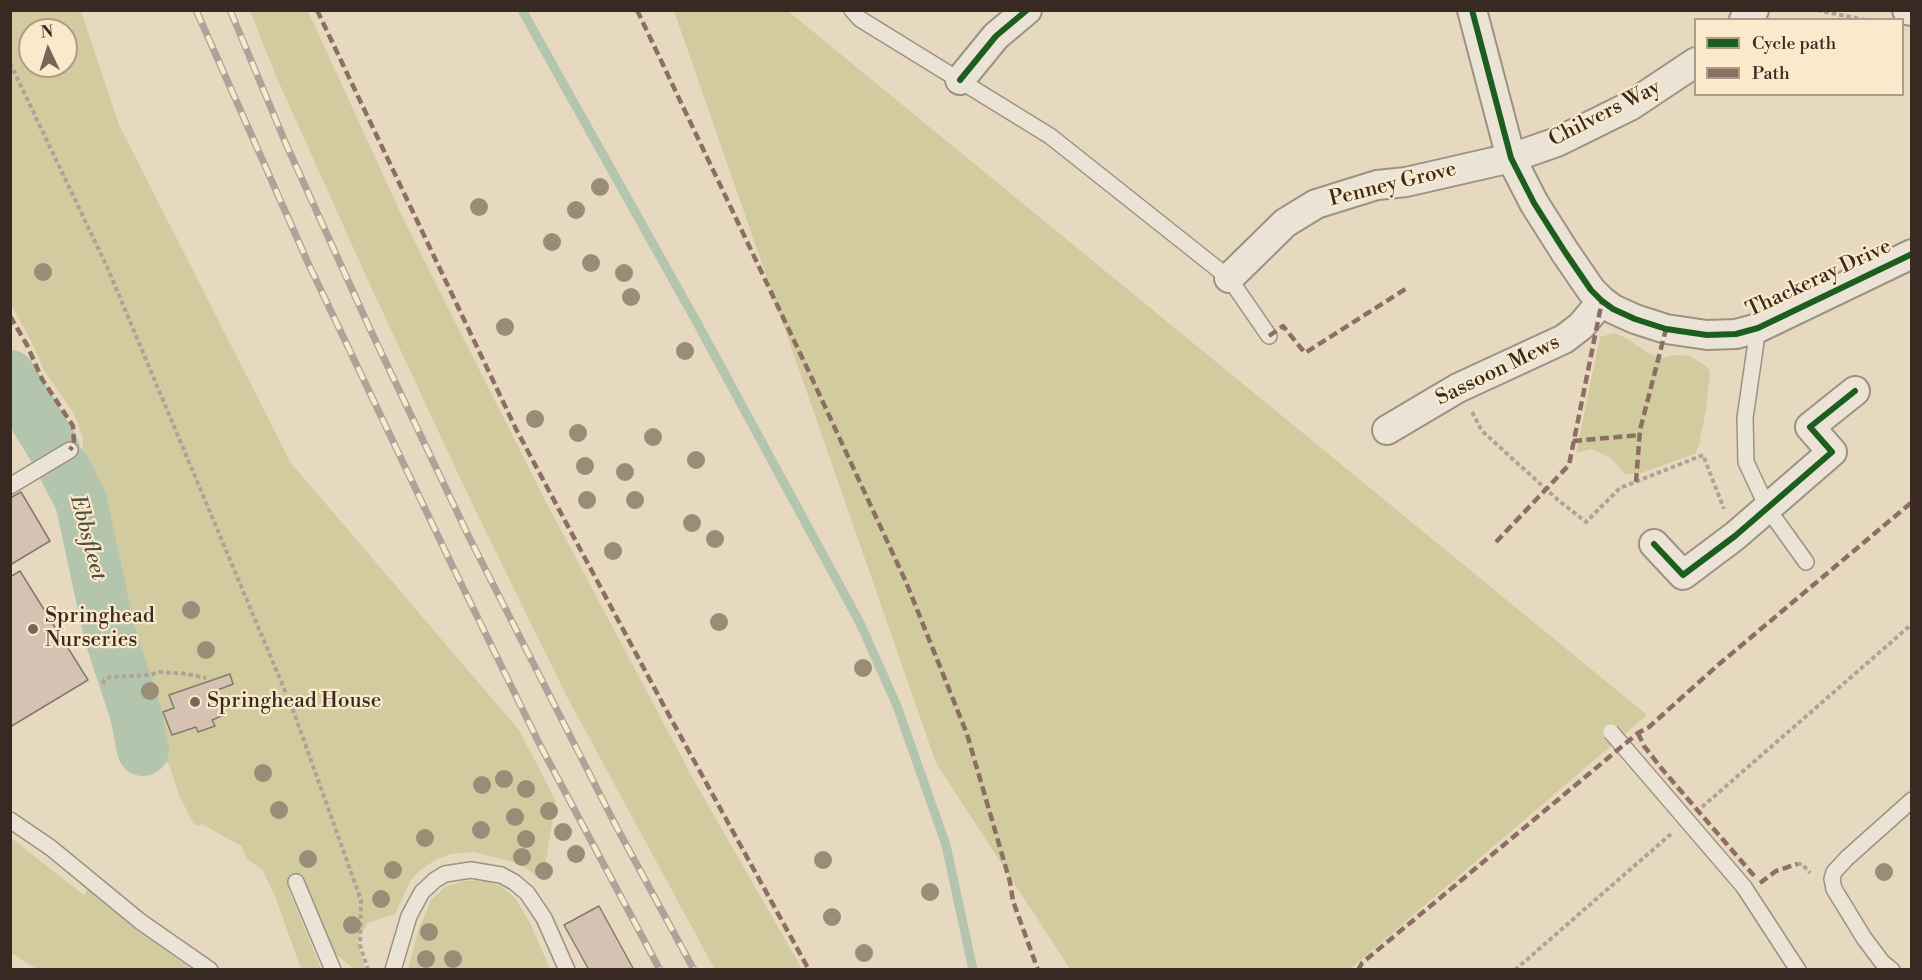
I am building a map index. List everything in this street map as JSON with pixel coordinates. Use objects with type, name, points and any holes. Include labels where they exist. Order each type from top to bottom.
[{"type":"street","points":[[960,80],[996,36],[1027,10]]},
{"type":"street","name":"Thackeray Drive","points":[[1472,10],[1511,158],[1548,226],[1586,283],[1602,301],[1635,319],[1691,334],[1727,335],[1758,328],[1911,254]]},
{"type":"street","name":"Chilvers Way","points":[[1511,158],[1557,142],[1630,106],[1694,63]]},
{"type":"street","name":"Penney Grove","points":[[1229,278],[1291,218],[1323,201],[1377,185],[1406,182],[1511,158]]},
{"type":"street","name":"Sassoon Mews","points":[[1387,430],[1458,388],[1564,339],[1581,326],[1602,301]]},
{"type":"street","points":[[1654,544],[1683,575],[1735,536],[1832,452],[1810,427],[1855,391]]},
{"type":"lane","points":[[852,10],[861,18],[1050,136],[1229,278],[1269,336]]},
{"type":"lane","points":[[1758,328],[1744,418],[1746,462],[1768,509],[1806,562]]},
{"type":"lane","points":[[10,486],[70,450]]},
{"type":"lane","points":[[1611,732],[1744,887],[1798,969]]},
{"type":"lane","points":[[1892,969],[1882,962],[1864,938],[1834,889],[1832,879],[1834,872],[1847,858],[1911,800]]},
{"type":"lane","points":[[10,820],[51,848],[141,922],[210,969]]},
{"type":"lane","points":[[393,969],[409,916],[422,892],[440,877],[454,871],[471,870],[501,874],[527,893],[544,918],[567,969]]},
{"type":"lane","points":[[296,882],[333,969]]},
{"type":"path","points":[[1817,10],[1855,18]]},
{"type":"path","points":[[10,63],[108,269],[292,710],[361,900],[360,945],[368,969]]},
{"type":"path","points":[[1458,388],[1482,431],[1558,500],[1586,522],[1620,488],[1703,455],[1735,536]]},
{"type":"path","points":[[1699,810],[1911,624]]},
{"type":"path","points":[[103,684],[104,680],[109,678],[150,675],[157,672],[172,672],[206,678]]},
{"type":"path","points":[[1515,969],[1672,833]]},
{"type":"shaded area","points":[[11,11],[81,11],[119,125],[291,463],[519,730],[556,801],[545,865],[540,879],[526,868],[510,861],[473,852],[451,854],[437,859],[419,871],[411,880],[395,914],[368,923],[357,939],[365,970],[354,969],[336,954],[301,880],[290,885],[289,890],[321,969],[301,969],[275,896],[262,869],[247,859],[241,846],[202,824],[197,826],[193,823],[179,795],[169,764],[159,758],[139,762],[136,756],[126,758],[123,742],[116,741],[114,679],[150,676],[150,673],[110,671],[114,667],[92,609],[69,533],[44,479],[78,457],[83,447],[83,438],[74,414],[44,370],[11,304]],"holes":[[[230,674],[233,684],[215,691],[224,715],[212,720],[214,726],[199,732],[196,727],[172,735],[163,712],[174,708],[170,695]]]},
{"type":"shaded area","points":[[250,11],[308,11],[402,216],[544,498],[696,784],[802,969],[715,970],[566,695],[467,493],[366,276],[276,76]]},
{"type":"shaded area","points":[[674,11],[788,11],[1647,715],[1350,969],[1070,969],[936,763]]},
{"type":"shaded area","points":[[1614,333],[1628,339],[1648,353],[1663,358],[1676,355],[1690,356],[1710,371],[1706,410],[1695,454],[1641,473],[1625,474],[1611,458],[1592,449],[1576,453],[1600,337]]},
{"type":"shaded area","points":[[11,838],[84,895],[87,889],[140,933],[192,969],[37,969],[11,953]]},
{"type":"shaded area","points":[[481,880],[502,887],[516,899],[531,925],[550,969],[408,969],[419,928],[431,900],[445,887],[464,881]]},
{"type":"building","points":[[21,492],[50,541],[10,565],[10,498]]},
{"type":"building","name":"Springhead Nurseries","points":[[20,571],[88,680],[10,727],[10,577]]},
{"type":"building","name":"Springhead House","points":[[230,674],[233,684],[215,691],[224,715],[212,720],[215,726],[198,732],[196,727],[172,735],[163,712],[174,708],[169,695]]},
{"type":"building","points":[[599,906],[634,970],[589,970],[564,925]]},
{"type":"waterway","points":[[522,10],[695,319],[860,623],[897,706],[946,845],[973,970]]},
{"type":"waterway","name":"Ebbsfleet","points":[[10,376],[54,449]]},
{"type":"waterway","name":"Ebbsfleet","points":[[64,468],[81,501],[110,635],[136,714],[143,750]]},
{"type":"railway","points":[[196,10],[309,265],[449,559],[540,745],[660,970]]},
{"type":"railway","points":[[230,10],[286,144],[370,329],[469,537],[616,826],[694,970]]},
{"type":"marked path","points":[[317,10],[516,429],[809,970]]},
{"type":"marked path","points":[[637,10],[906,582],[967,734],[1010,882],[1013,901],[1038,970]]},
{"type":"marked path","points":[[1269,336],[1283,326],[1305,353],[1407,288]]},
{"type":"marked path","points":[[1496,542],[1569,465],[1602,301]]},
{"type":"marked path","points":[[10,316],[27,345],[42,379],[73,426],[74,444],[70,450]]},
{"type":"marked path","points":[[1636,482],[1640,430],[1666,329]]},
{"type":"marked path","points":[[1573,441],[1640,435]]},
{"type":"marked path","points":[[1358,970],[1362,963],[1638,733],[1649,727],[1718,665],[1912,502]]},
{"type":"marked path","points":[[1638,733],[1644,746],[1662,769],[1756,878]]},
{"type":"marked path","points":[[1760,883],[1776,871],[1797,864]]},
{"type":"cycle path","points":[[960,80],[996,36],[1027,10]]},
{"type":"cycle path","points":[[1472,10],[1511,158],[1534,203],[1565,252],[1591,290],[1613,309],[1666,329],[1707,335],[1736,334],[1758,328],[1912,254]]},
{"type":"cycle path","points":[[1654,544],[1683,575],[1735,536],[1832,452],[1810,427],[1855,391]]},
{"type":"place","name":"Springhead Nurseries","points":[[33,629]]},
{"type":"place","name":"Springhead House","points":[[195,702]]}]
